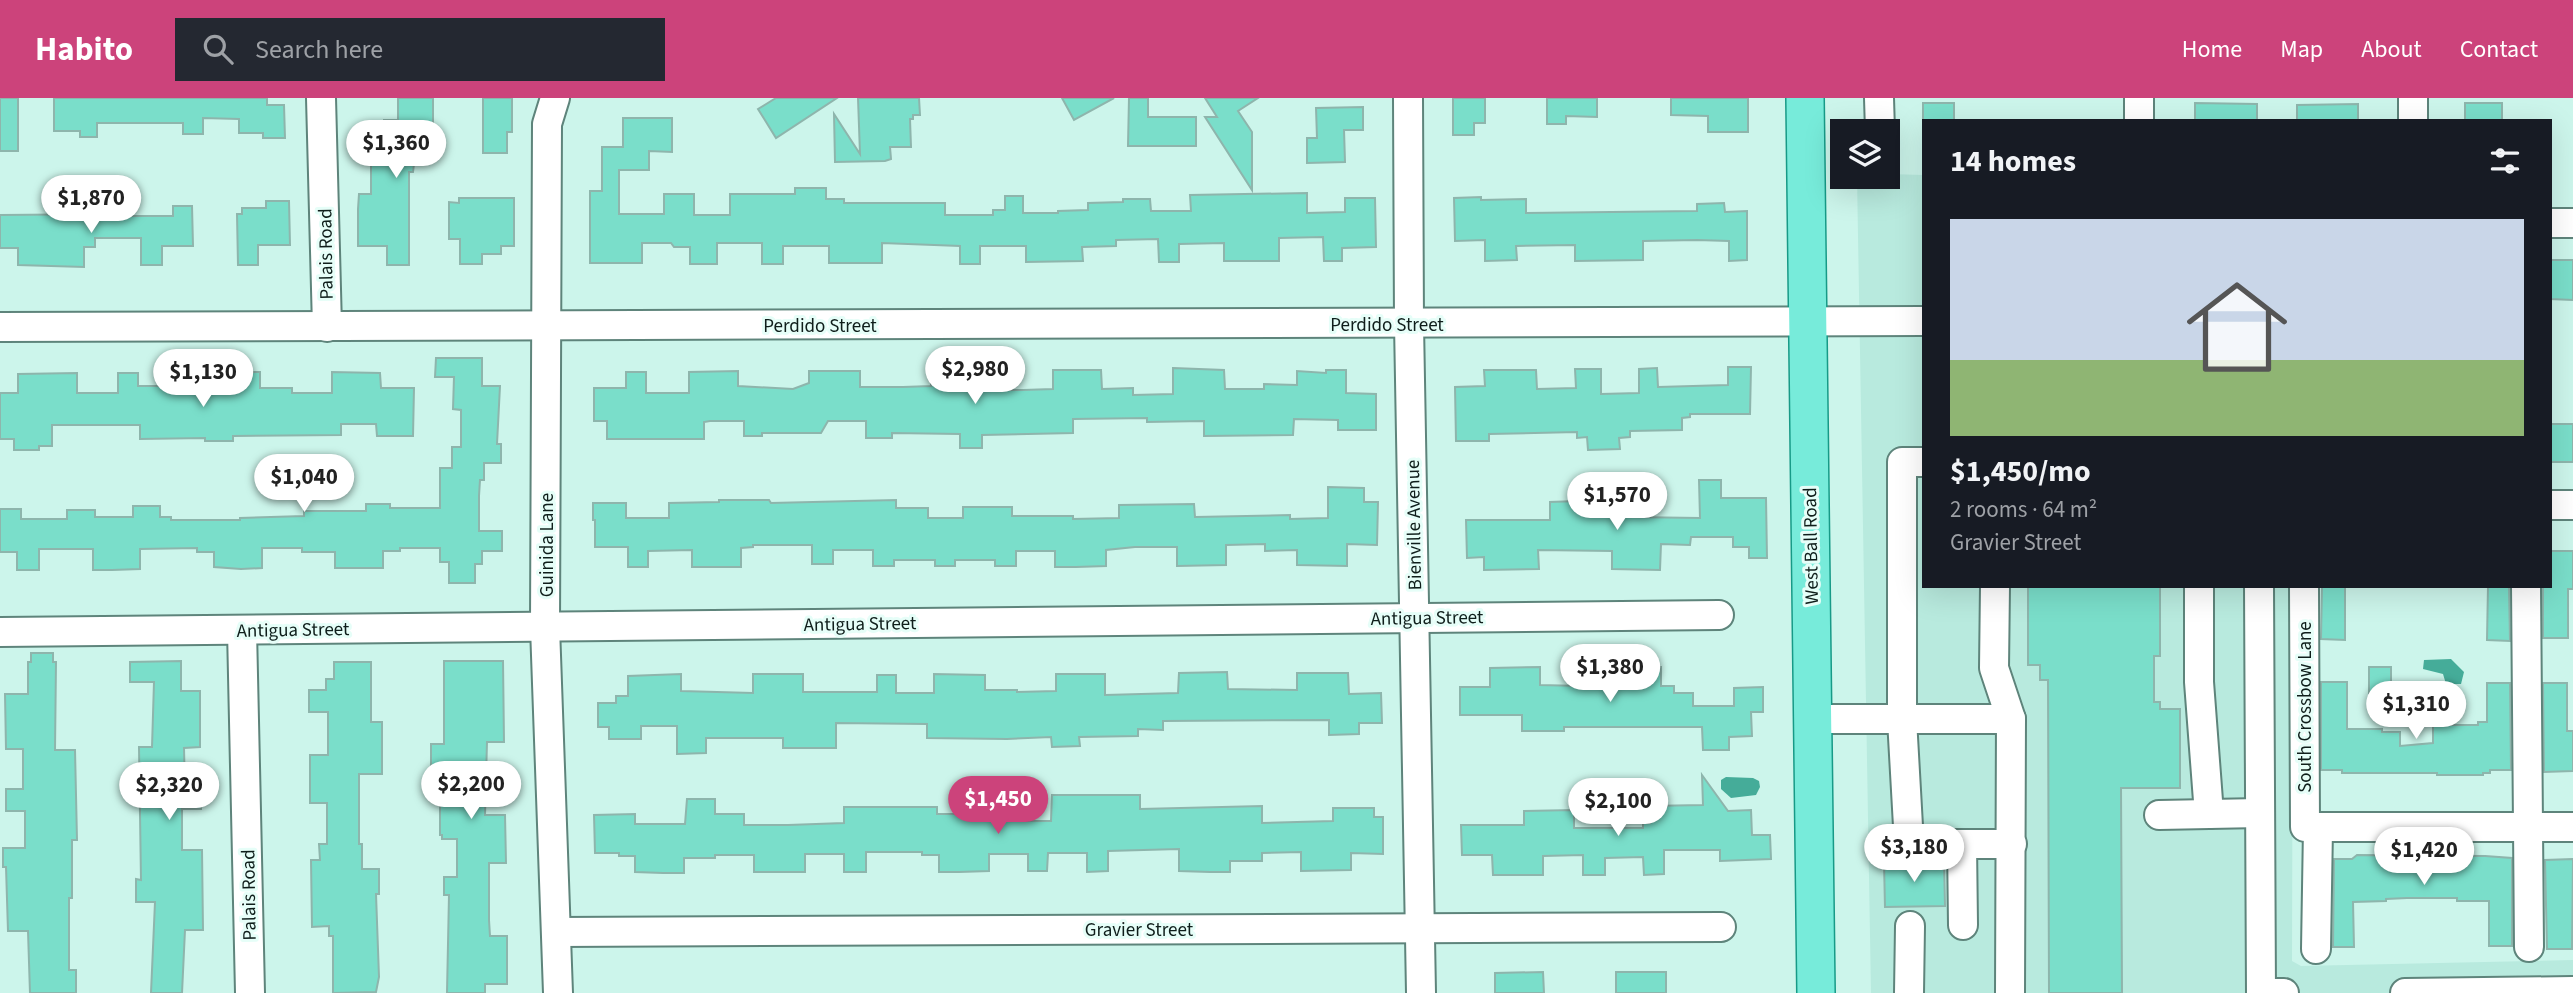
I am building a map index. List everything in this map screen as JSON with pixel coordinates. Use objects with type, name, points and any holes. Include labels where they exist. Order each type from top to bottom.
[{"type":"main road","name":"West Ball Road","points":[[1805,98],[1816,993]]},
{"type":"street","name":"Palais Road","points":[[321,98],[327,327]]},
{"type":"street","name":"Guinida Lane","points":[[555,98],[547,124],[545,627],[558,993]]},
{"type":"street","name":"Bienville Avenue","points":[[1408,98],[1420,993]]},
{"type":"street","points":[[1879,98],[1880,119]]},
{"type":"street","points":[[2139,98],[2139,119]]},
{"type":"street","points":[[2413,98],[2413,119]]},
{"type":"street","points":[[2552,223],[2573,223]]},
{"type":"street","name":"Perdido Street","points":[[0,327],[1922,321]]},
{"type":"street","points":[[1922,462],[1902,462],[1902,719],[1909,844],[2012,844]]},
{"type":"street","points":[[2552,505],[2573,505]]},
{"type":"street","points":[[1995,588],[1994,667],[2011,719],[2010,993]]},
{"type":"street","points":[[2199,588],[2199,682],[2209,814]]},
{"type":"street","points":[[2259,588],[2261,993],[2284,993]]},
{"type":"street","name":"South Crossbow Lane","points":[[2304,588],[2316,949]]},
{"type":"street","points":[[2526,588],[2529,947]]},
{"type":"street","name":"Antigua Street","points":[[0,632],[1719,615]]},
{"type":"street","name":"Palais Road","points":[[242,630],[250,993]]},
{"type":"street","points":[[1813,719],[2011,719]]},
{"type":"street","points":[[2159,815],[2260,813]]},
{"type":"street","points":[[2311,827],[2573,827]]},
{"type":"street","points":[[1962,844],[1963,925]]},
{"type":"street","points":[[1909,993],[1910,926]]},
{"type":"street","name":"Gravier Street","points":[[557,932],[1721,927]]},
{"type":"street","points":[[2405,993],[2573,991]]},
{"type":"shaded area","points":[[1900,174],[1922,175],[1922,588],[2293,588],[2292,961],[2301,966],[2573,960],[2573,993],[1871,993],[1857,189],[1900,189]]},
{"type":"shaded area","points":[[2451,659],[2464,672],[2461,684],[2446,684],[2443,674],[2423,669],[2424,660]]},
{"type":"shaded area","points":[[1726,777],[1753,778],[1759,781],[1760,787],[1756,795],[1731,798],[1721,789],[1721,780]]},
{"type":"building","points":[[0,98],[18,98],[18,151],[0,151]]},
{"type":"building","points":[[54,98],[267,98],[267,105],[284,105],[285,138],[263,138],[263,133],[239,133],[239,119],[203,118],[203,134],[183,134],[183,123],[97,123],[97,137],[80,137],[80,131],[54,131]]},
{"type":"building","points":[[398,98],[433,98],[433,156],[415,156],[413,172],[409,172],[409,265],[387,265],[387,246],[358,246],[358,209],[359,194],[371,194],[371,155],[384,155],[384,120],[398,120]]},
{"type":"building","points":[[483,98],[512,98],[512,132],[507,132],[507,153],[483,153]]},
{"type":"building","points":[[776,98],[837,98],[776,138],[758,109]]},
{"type":"building","points":[[858,98],[919,98],[920,115],[913,115],[913,119],[910,119],[911,147],[890,147],[891,159],[885,161],[835,162],[834,114],[860,154]]},
{"type":"building","points":[[1062,98],[1114,98],[1074,120]]},
{"type":"building","points":[[1129,98],[1148,98],[1148,117],[1196,117],[1196,146],[1128,146]]},
{"type":"building","points":[[1205,98],[1258,98],[1238,111],[1252,132],[1252,190],[1205,117],[1217,117]]},
{"type":"building","points":[[1453,98],[1485,98],[1485,123],[1474,123],[1474,135],[1453,135]]},
{"type":"building","points":[[1547,98],[1597,98],[1597,117],[1566,116],[1566,124],[1547,124]]},
{"type":"building","points":[[1671,98],[1748,98],[1748,132],[1708,132],[1708,116],[1671,115]]},
{"type":"building","points":[[1923,103],[1954,103],[1954,119],[1923,119]]},
{"type":"building","points":[[2195,103],[2257,104],[2257,119],[2195,119]]},
{"type":"building","points":[[2465,103],[2502,103],[2502,119],[2465,119]]},
{"type":"building","points":[[2358,104],[2358,119],[2297,119],[2297,105]]},
{"type":"building","points":[[1363,107],[1363,130],[1344,130],[1345,162],[1307,163],[1307,138],[1317,138],[1316,108]]},
{"type":"building","points":[[623,118],[672,118],[672,152],[649,151],[649,170],[619,170],[619,214],[664,214],[664,194],[694,194],[694,215],[730,215],[730,194],[795,194],[795,188],[826,188],[826,199],[844,199],[844,203],[945,203],[945,215],[993,215],[993,210],[1005,210],[1005,196],[1023,196],[1023,213],[1058,213],[1088,210],[1088,203],[1123,202],[1123,199],[1150,199],[1151,211],[1191,211],[1190,195],[1307,193],[1307,213],[1345,212],[1345,198],[1375,198],[1376,247],[1342,248],[1342,261],[1324,261],[1323,237],[1279,238],[1279,261],[1224,261],[1224,243],[1179,244],[1179,262],[1159,262],[1158,239],[1116,240],[1116,246],[1082,247],[1083,261],[1026,262],[1026,246],[980,246],[980,264],[960,264],[960,246],[882,243],[882,263],[829,263],[829,246],[783,246],[783,264],[762,264],[762,243],[717,243],[717,264],[690,264],[690,247],[674,247],[671,243],[642,243],[642,263],[590,263],[590,191],[602,191],[602,147],[623,147]]},
{"type":"building","points":[[1481,197],[1481,200],[1526,199],[1526,213],[1697,211],[1697,204],[1724,203],[1725,212],[1747,211],[1747,260],[1729,261],[1729,241],[1697,240],[1643,241],[1643,260],[1575,261],[1575,245],[1516,246],[1517,260],[1485,261],[1485,240],[1455,241],[1454,198]]},
{"type":"building","points":[[459,198],[514,198],[514,246],[501,246],[501,254],[482,254],[482,264],[460,264],[460,239],[449,239],[449,202],[459,203]]},
{"type":"building","points":[[266,201],[289,201],[290,245],[258,245],[258,265],[238,265],[237,214],[242,214],[242,208],[266,208]]},
{"type":"building","points":[[173,206],[192,206],[193,246],[162,246],[162,265],[141,265],[141,238],[95,238],[95,247],[84,247],[84,267],[18,265],[18,248],[0,248],[0,215],[173,216]]},
{"type":"building","points":[[2552,260],[2573,260],[2573,300],[2552,299]]},
{"type":"building","points":[[436,358],[482,358],[482,386],[500,386],[497,444],[501,444],[501,463],[484,463],[484,480],[480,480],[479,531],[502,531],[502,551],[482,551],[482,564],[475,564],[475,583],[449,583],[449,562],[440,562],[440,548],[400,548],[400,551],[383,551],[383,568],[335,568],[335,552],[302,552],[302,548],[262,548],[262,568],[214,567],[214,552],[197,552],[197,548],[140,549],[140,569],[112,570],[93,570],[93,549],[39,549],[39,570],[17,570],[17,552],[0,552],[0,509],[21,509],[21,519],[67,519],[67,510],[95,510],[95,517],[133,517],[133,506],[160,506],[160,517],[171,517],[171,520],[240,520],[304,516],[304,511],[366,511],[366,504],[390,504],[390,508],[440,508],[440,468],[452,468],[452,447],[461,447],[461,410],[453,409],[454,377],[435,377]]},
{"type":"building","points":[[1728,367],[1751,367],[1750,414],[1690,414],[1690,417],[1682,418],[1682,430],[1630,431],[1630,437],[1619,438],[1620,449],[1588,450],[1587,437],[1577,438],[1577,432],[1489,434],[1489,441],[1456,441],[1455,387],[1485,386],[1484,370],[1536,370],[1537,389],[1576,388],[1575,369],[1601,369],[1601,394],[1639,393],[1639,369],[1657,368],[1658,387],[1728,385]]},
{"type":"building","points":[[1173,368],[1224,370],[1225,389],[1264,389],[1264,384],[1297,385],[1297,371],[1326,373],[1326,370],[1346,370],[1346,393],[1376,394],[1376,430],[1338,430],[1338,420],[1294,419],[1293,435],[1204,436],[1204,421],[1147,422],[1147,418],[1073,419],[1073,433],[982,435],[982,448],[960,448],[960,434],[892,433],[892,438],[866,438],[866,421],[828,421],[821,433],[762,433],[762,436],[744,436],[744,421],[710,421],[704,422],[704,439],[607,439],[607,421],[594,421],[594,388],[626,388],[626,372],[646,372],[646,393],[689,393],[689,372],[738,371],[738,386],[793,389],[809,383],[809,371],[860,371],[860,387],[903,387],[931,386],[931,371],[981,371],[981,390],[1023,390],[1053,389],[1053,370],[1101,370],[1102,389],[1133,388],[1133,395],[1173,394]]},
{"type":"building","points":[[240,372],[260,372],[260,388],[292,388],[292,393],[332,393],[332,372],[380,373],[381,388],[414,388],[413,436],[377,436],[376,424],[341,424],[341,435],[233,436],[233,441],[205,441],[205,438],[140,439],[140,425],[52,425],[52,446],[39,446],[39,450],[14,450],[14,439],[0,439],[0,393],[18,393],[18,374],[77,373],[77,393],[118,393],[118,373],[138,373],[138,386],[179,386],[179,374],[205,374],[205,391],[240,391]]},
{"type":"building","points":[[2552,424],[2573,424],[2573,462],[2552,462]]},
{"type":"building","points":[[1699,480],[1721,480],[1721,498],[1766,498],[1767,558],[1749,558],[1749,547],[1733,547],[1733,537],[1691,537],[1690,545],[1661,544],[1660,570],[1612,569],[1612,551],[1538,550],[1539,569],[1484,570],[1484,557],[1467,558],[1466,520],[1550,520],[1550,502],[1616,497],[1616,510],[1629,510],[1629,517],[1700,518]]},
{"type":"building","points":[[1328,487],[1364,488],[1364,502],[1378,502],[1377,545],[1347,544],[1347,566],[1297,565],[1297,550],[1265,551],[1265,544],[1226,545],[1226,565],[1177,566],[1177,547],[1106,550],[1106,566],[1055,567],[1055,551],[1016,551],[1016,566],[995,566],[995,560],[955,560],[955,566],[935,566],[935,560],[894,560],[894,566],[873,566],[873,550],[833,550],[833,564],[812,564],[812,545],[753,545],[741,548],[741,567],[692,567],[692,550],[648,551],[648,567],[628,567],[628,547],[595,547],[593,520],[593,503],[626,503],[626,518],[669,518],[669,503],[719,500],[769,500],[771,503],[896,500],[896,508],[928,508],[928,518],[963,518],[963,507],[1012,507],[1012,516],[1119,518],[1119,505],[1194,504],[1195,517],[1290,515],[1290,519],[1328,518]]},
{"type":"building","points":[[2552,551],[2573,551],[2573,589],[2568,589],[2568,638],[2543,638],[2543,588],[2552,588]]},
{"type":"building","points":[[2028,588],[2160,588],[2160,656],[2154,656],[2154,702],[2160,702],[2160,709],[2180,709],[2180,788],[2121,788],[2122,993],[2049,993],[2048,680],[2040,680],[2040,665],[2028,665]]},
{"type":"building","points":[[2322,588],[2345,588],[2345,640],[2321,639]]},
{"type":"building","points":[[2488,588],[2509,588],[2510,641],[2487,640]]},
{"type":"building","points":[[31,653],[53,653],[53,662],[56,662],[55,750],[75,750],[77,840],[72,840],[69,970],[76,970],[76,993],[30,993],[28,931],[8,931],[3,848],[25,848],[25,811],[6,811],[6,789],[23,789],[23,749],[6,749],[5,694],[28,694],[28,662],[31,662]]},
{"type":"building","points":[[181,661],[181,691],[200,691],[200,747],[184,748],[185,790],[201,790],[201,809],[182,809],[182,850],[202,850],[203,930],[185,930],[182,993],[151,993],[155,902],[136,902],[136,879],[141,880],[139,747],[152,747],[154,682],[130,682],[130,662]]},
{"type":"building","points":[[444,661],[503,661],[504,742],[487,742],[485,815],[505,815],[506,863],[489,863],[489,920],[490,936],[507,936],[507,984],[485,984],[485,993],[447,993],[449,895],[444,895],[444,877],[457,877],[457,839],[442,839],[440,835],[440,775],[431,775],[431,744],[444,744]]},
{"type":"building","points":[[334,662],[371,662],[371,722],[382,722],[382,774],[359,774],[359,844],[362,844],[362,869],[379,869],[379,894],[376,894],[379,977],[376,992],[333,993],[333,936],[329,936],[329,926],[312,927],[311,860],[320,860],[319,844],[327,844],[327,803],[310,803],[310,755],[328,755],[328,712],[309,712],[309,690],[326,690],[326,679],[334,679]]},
{"type":"building","points":[[1540,667],[1540,685],[1581,686],[1611,683],[1611,667],[1661,667],[1661,686],[1674,686],[1674,693],[1693,693],[1693,706],[1734,706],[1734,688],[1763,687],[1763,712],[1751,712],[1752,736],[1729,737],[1729,750],[1703,750],[1702,727],[1564,727],[1564,731],[1522,731],[1522,715],[1460,715],[1460,687],[1490,687],[1490,668]]},
{"type":"building","points":[[2369,667],[2391,667],[2391,693],[2369,693]]},
{"type":"building","points":[[1227,672],[1228,689],[1297,690],[1297,673],[1348,673],[1349,694],[1381,693],[1382,723],[1359,723],[1359,734],[1329,735],[1329,720],[1163,721],[1163,730],[1138,729],[1138,736],[1079,737],[1080,746],[1052,747],[1051,737],[927,738],[927,724],[836,723],[836,748],[783,748],[783,738],[706,738],[706,753],[677,754],[677,726],[641,726],[641,739],[609,739],[609,727],[598,727],[598,703],[616,703],[616,696],[628,696],[628,676],[681,674],[681,691],[753,693],[753,674],[803,674],[803,692],[877,692],[877,675],[896,675],[896,693],[934,693],[934,674],[985,675],[985,690],[1017,692],[1056,691],[1056,674],[1105,674],[1105,695],[1178,693],[1179,673]]},
{"type":"building","points":[[2321,682],[2347,682],[2347,729],[2400,732],[2400,746],[2433,743],[2433,725],[2478,725],[2478,722],[2487,722],[2487,683],[2510,683],[2511,770],[2490,770],[2490,773],[2483,775],[2437,775],[2321,770]]},
{"type":"building","points":[[2543,683],[2567,683],[2567,731],[2573,731],[2573,771],[2544,772]]},
{"type":"building","points":[[1702,775],[1728,811],[1751,810],[1752,835],[1770,835],[1771,859],[1720,861],[1720,850],[1664,850],[1664,874],[1644,875],[1643,857],[1605,858],[1605,875],[1583,875],[1583,855],[1543,856],[1543,875],[1493,875],[1492,855],[1462,855],[1461,825],[1524,825],[1524,811],[1574,810],[1574,828],[1643,828],[1643,823],[1650,823],[1649,806],[1703,805]]},
{"type":"building","points":[[1052,795],[1140,795],[1140,809],[1262,806],[1262,823],[1333,821],[1333,808],[1374,808],[1374,817],[1383,817],[1383,854],[1351,853],[1351,870],[1301,871],[1301,852],[1262,853],[1262,861],[1230,861],[1230,872],[1179,871],[1179,849],[1108,851],[1108,871],[1087,872],[1087,853],[1048,853],[1047,871],[1028,871],[1028,854],[989,854],[989,871],[959,872],[939,872],[939,855],[922,855],[922,852],[866,852],[866,872],[844,872],[844,854],[805,854],[805,872],[754,872],[754,855],[715,855],[715,858],[684,858],[684,873],[663,873],[635,872],[635,856],[595,853],[594,815],[635,814],[635,824],[685,824],[687,799],[715,799],[715,814],[744,814],[744,825],[788,825],[844,823],[844,807],[937,807],[937,814],[998,814],[998,806],[1016,806],[1016,821],[1051,821]]},
{"type":"building","points":[[2357,855],[2512,858],[2512,946],[2489,946],[2489,901],[2407,898],[2353,902],[2354,947],[2333,947],[2334,859],[2352,859]]},
{"type":"building","points":[[2573,859],[2572,949],[2547,949],[2545,860]]},
{"type":"building","points":[[1944,861],[1945,906],[1885,907],[1884,862]]},
{"type":"building","points":[[1543,972],[1544,993],[1495,993],[1495,973]]},
{"type":"building","points":[[1616,972],[1666,972],[1666,993],[1616,993]]}]
